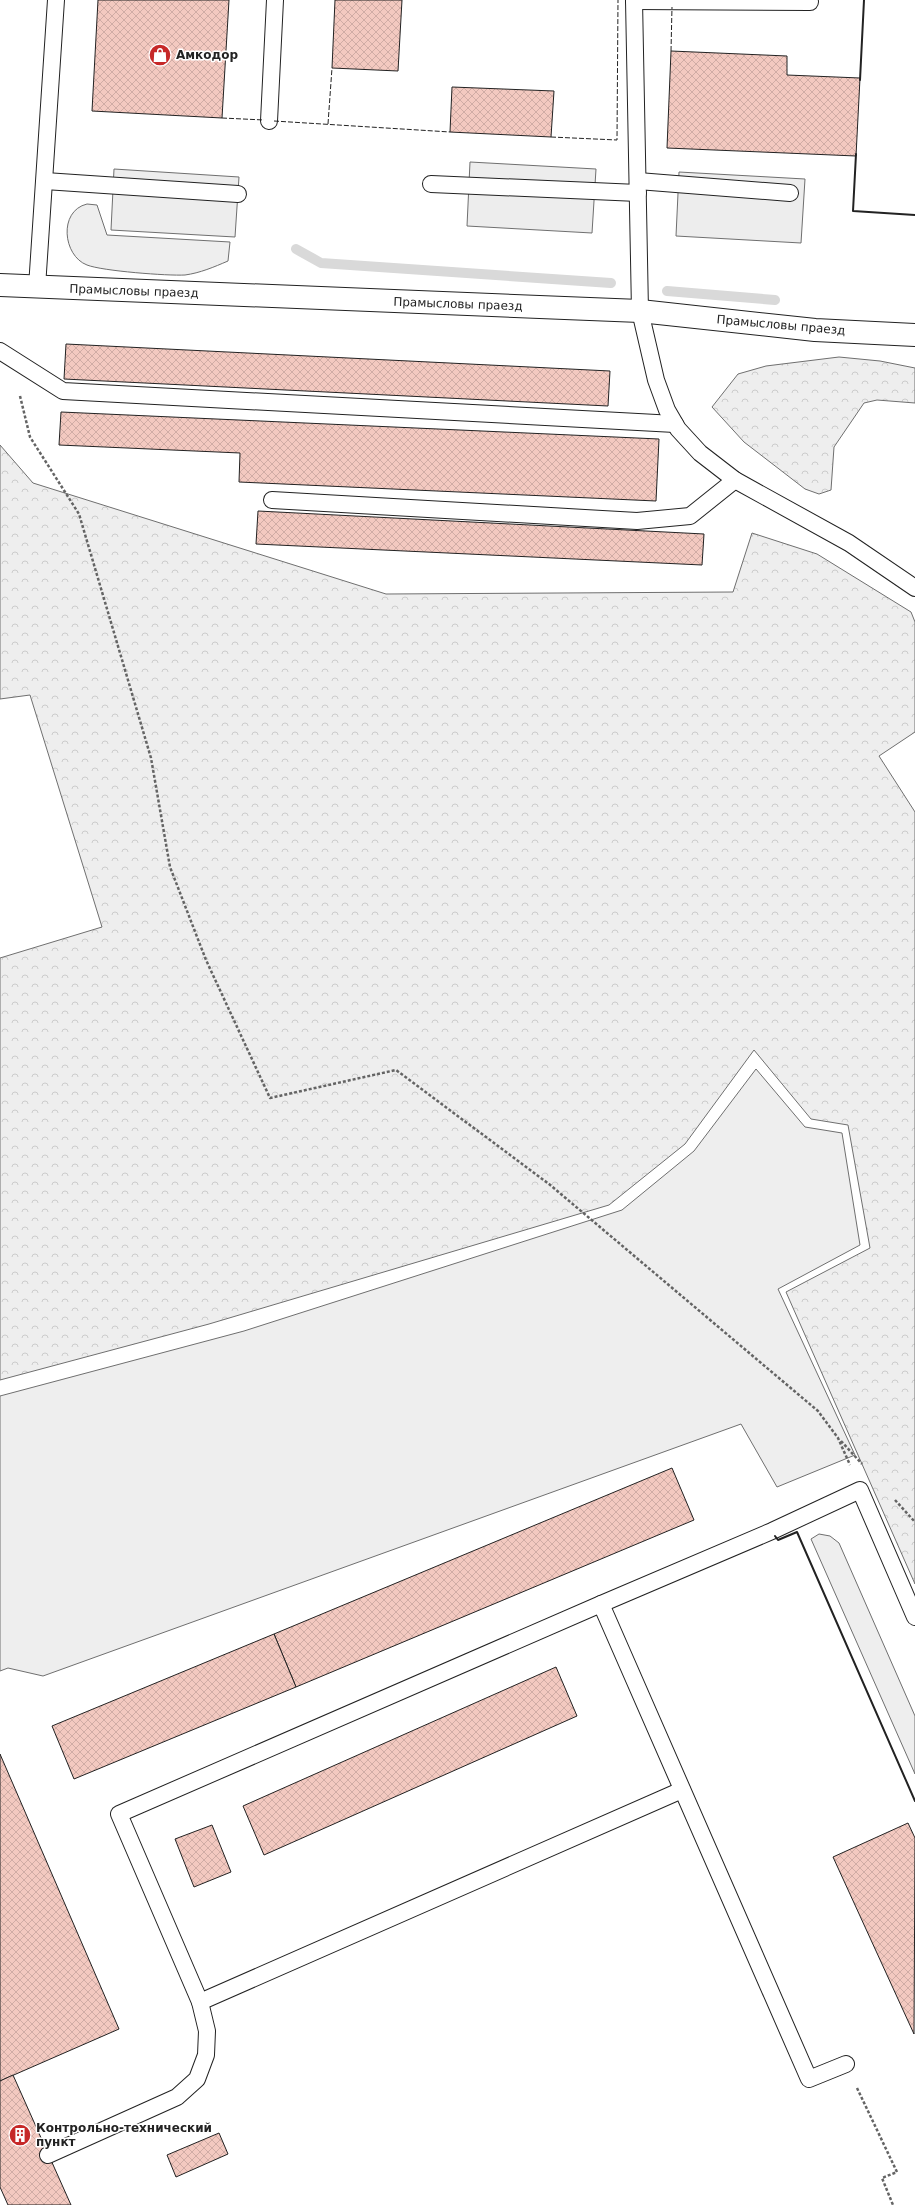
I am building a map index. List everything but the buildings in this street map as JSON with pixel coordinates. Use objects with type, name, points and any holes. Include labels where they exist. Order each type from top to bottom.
[{"type":"street","name":"Прамысловы праезд","points":[[0,285],[640,311],[815,330],[915,335]]},
{"type":"lane","points":[[37,287],[56,0]]},
{"type":"lane","points":[[269,120],[275,0]]},
{"type":"lane","points":[[810,2],[634,0],[640,311],[656,380],[667,410],[675,424],[700,453],[735,480],[849,543],[915,588]]},
{"type":"lane","points":[[45,181],[238,194]]},
{"type":"lane","points":[[431,184],[638,187],[790,193]]},
{"type":"lane","points":[[6,355],[62,391],[675,424]]},
{"type":"lane","points":[[272,500],[637,521],[690,516],[735,480]]},
{"type":"lane","points":[[48,2154],[177,2097],[196,2079],[206,2055],[207,2031],[200,2002],[119,1814],[600,1604],[772,1532],[860,1490],[915,1617]]},
{"type":"lane","points":[[600,1604],[810,2079],[846,2064]]},
{"type":"lane","points":[[200,2002],[682,1790]]},
{"type":"path","points":[[6,355],[30,437],[79,514],[150,758],[170,867],[206,960],[270,1098],[396,1070],[549,1184],[818,1411],[838,1438],[860,1490]]},
{"type":"path","points":[[846,2064],[897,2172],[882,2178],[893,2205]]},
{"type":"green space","points":[[87,204],[97,205],[107,235],[230,242],[228,261],[212,268],[185,275],[135,273],[87,265],[79,260],[73,253],[67,234],[71,215],[78,208]]},
{"type":"green space","points":[[839,357],[880,361],[915,368],[915,403],[877,400],[864,403],[834,447],[831,490],[819,494],[805,489],[744,442],[712,407],[738,374],[766,366]]},
{"type":"green space","points":[[0,445],[33,483],[386,594],[733,592],[752,533],[817,554],[911,612],[915,622],[915,732],[879,756],[915,812],[915,1584],[786,1292],[870,1248],[848,1125],[811,1119],[754,1050],[685,1144],[609,1205],[209,1324],[0,1380],[0,958],[102,927],[30,695],[0,699]]},
{"type":"green space","points":[[756,1069],[805,1127],[842,1133],[860,1245],[778,1289],[855,1455],[777,1487],[741,1424],[43,1676],[8,1668],[0,1671],[0,1396],[244,1331],[622,1210],[694,1151]]},
{"type":"green space","points":[[819,1534],[830,1536],[839,1543],[915,1716],[915,1774],[811,1539]]},
{"type":"shaded area","points":[[470,162],[596,169],[592,233],[467,226]]},
{"type":"shaded area","points":[[114,169],[239,177],[235,237],[111,230]]},
{"type":"shaded area","points":[[679,172],[805,179],[801,243],[676,236]]},
{"type":"waterway","points":[[296,249],[321,263],[611,283]]},
{"type":"waterway","points":[[667,291],[775,300]]},
{"type":"fence","points":[[551,137],[617,140],[618,0]]},
{"type":"fence","points":[[671,51],[672,7]]},
{"type":"fence","points":[[328,124],[332,68]]},
{"type":"fence","points":[[222,118],[264,120]]},
{"type":"fence","points":[[274,121],[450,132]]},
{"type":"wall","points":[[860,80],[864,0]]},
{"type":"wall","points":[[856,154],[853,211],[915,215]]},
{"type":"wall","points":[[775,1536],[778,1540],[797,1532],[915,1801]]},
{"type":"place","name":"Амкодор","points":[[160,55]]},
{"type":"place","name":"Контрольно-технический пункт","points":[[20,2135]]}]
